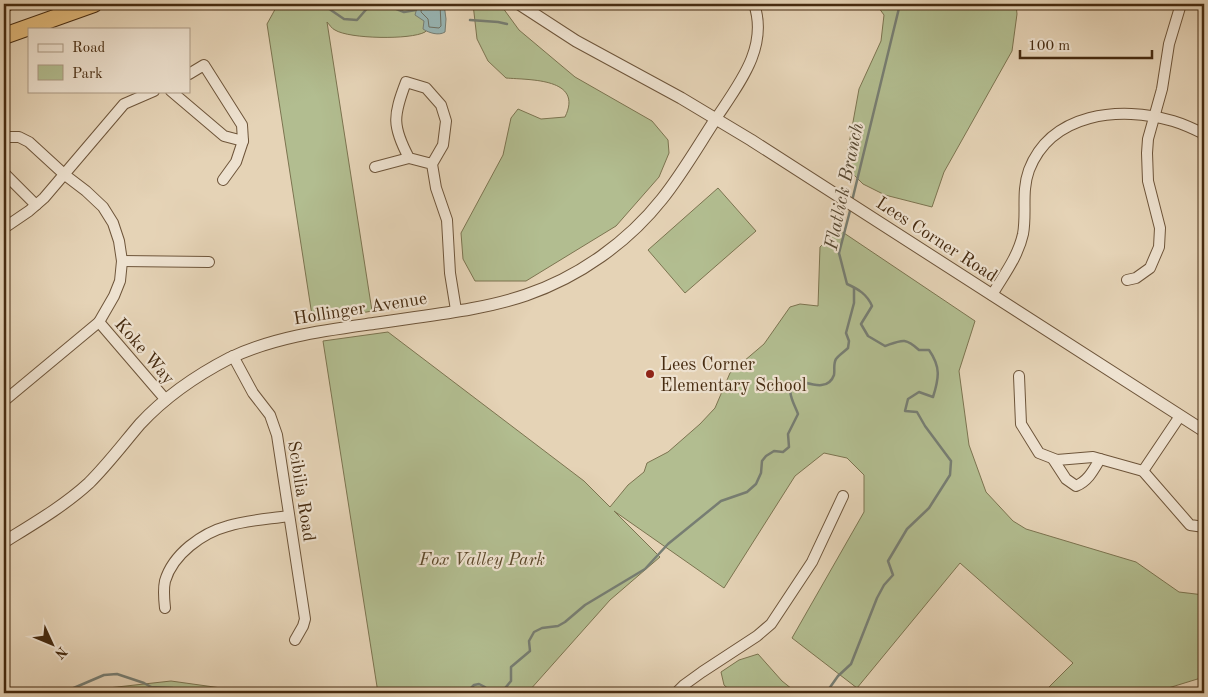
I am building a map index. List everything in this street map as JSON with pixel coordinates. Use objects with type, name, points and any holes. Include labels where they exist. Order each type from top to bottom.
[{"type":"highway","points":[[4,36],[94,4]]},
{"type":"street","name":"Lees Corner Road","points":[[518,4],[576,42],[681,98],[751,140],[1204,431]]},
{"type":"street","points":[[716,120],[748,69],[754,52],[758,30],[754,4]]},
{"type":"street","points":[[1127,280],[1136,278],[1150,268],[1159,247],[1160,228],[1148,181],[1148,139],[1162,89],[1169,44],[1181,4]]},
{"type":"street","points":[[190,73],[204,65],[242,125],[242,141],[236,162],[223,180]]},
{"type":"street","points":[[409,158],[398,138],[395,118],[399,99],[406,82],[426,88],[440,105],[446,121],[443,145],[432,164],[436,188],[446,220],[450,273],[456,310]]},
{"type":"street","points":[[4,228],[36,205],[65,175],[124,104],[152,92]]},
{"type":"street","points":[[173,92],[224,136],[242,141]]},
{"type":"street","points":[[992,295],[1013,260],[1020,243],[1024,226],[1026,179],[1034,161],[1050,139],[1072,124],[1096,116],[1121,114],[1154,117],[1172,121],[1204,134]]},
{"type":"street","name":"Hollinger Avenue","points":[[4,542],[65,502],[86,485],[140,425],[166,400],[197,377],[234,356],[286,338],[498,303],[544,288],[571,275],[604,254],[641,222],[673,185],[716,120]]},
{"type":"street","points":[[4,140],[8,137],[19,137],[30,142],[103,207],[113,223],[119,241],[122,261],[120,281],[99,322],[4,401]]},
{"type":"street","points":[[375,167],[409,158],[432,164]]},
{"type":"street","points":[[4,173],[36,205]]},
{"type":"street","points":[[122,261],[209,262]]},
{"type":"street","name":"Koke Way","points":[[99,322],[166,400]]},
{"type":"street","name":"Scibilia Road","points":[[234,356],[253,393],[270,415],[274,424],[305,619],[304,626],[295,640]]},
{"type":"street","points":[[1019,376],[1021,424],[1039,453],[1057,460],[1100,459],[1143,471],[1190,525],[1204,527]]},
{"type":"street","points":[[1143,471],[1180,416]]},
{"type":"street","points":[[1053,458],[1066,479],[1076,486],[1084,482],[1100,459]]},
{"type":"street","points":[[676,693],[684,685],[757,636],[771,624],[812,562],[843,496]]},
{"type":"street","points":[[166,608],[164,597],[166,579],[180,556],[192,544],[206,535],[229,526],[289,516]]},
{"type":"green space","points":[[278,4],[437,4],[434,19],[430,26],[425,32],[418,35],[366,37],[342,33],[334,29],[327,22],[372,311],[313,322],[267,24]]},
{"type":"green space","points":[[473,4],[500,4],[519,30],[575,77],[652,121],[668,140],[669,153],[659,177],[616,226],[526,281],[475,281],[463,259],[461,233],[503,155],[511,118],[518,109],[541,119],[565,117],[569,104],[567,95],[561,88],[540,81],[506,78],[488,61],[477,39]]},
{"type":"green space","points":[[876,4],[1016,4],[1017,14],[1012,51],[944,172],[932,207],[885,195],[863,184],[845,166],[859,89],[881,41],[884,15]]},
{"type":"green space","points":[[718,188],[756,231],[685,293],[648,250]]},
{"type":"green space","name":"Fox Valley Park","points":[[838,229],[975,321],[959,371],[969,445],[986,492],[1013,521],[1026,529],[1136,562],[1179,592],[1204,595],[1204,677],[1152,693],[1043,693],[1073,663],[960,563],[857,688],[792,638],[864,512],[864,475],[847,458],[824,453],[795,476],[724,588],[614,511],[660,557],[610,600],[529,691],[524,693],[378,693],[323,341],[388,332],[584,481],[610,507],[628,485],[644,472],[647,463],[668,452],[715,408],[730,373],[764,344],[790,307],[800,304],[818,306],[820,247]]},
{"type":"green space","points":[[758,654],[782,681],[797,693],[733,693],[724,685],[721,672],[739,660]]},
{"type":"green space","points":[[171,681],[257,693],[78,693],[81,691]]},
{"type":"water","points":[[418,4],[444,4],[445,32],[434,34],[423,29],[424,21],[415,15]]},
{"type":"waterway","points":[[322,4],[344,19],[357,20],[370,5],[389,6],[404,12],[416,10]]},
{"type":"waterway","name":"Flatlick Branch","points":[[852,201],[900,4]]},
{"type":"waterway","points":[[470,20],[507,24]]},
{"type":"waterway","name":"Flatlick Branch","points":[[826,693],[838,676],[851,664],[877,598],[884,585],[893,575],[888,561],[907,529],[929,508],[950,475],[951,461],[917,412],[905,411],[908,399],[919,392],[933,397],[938,373],[933,356],[929,350],[919,350],[907,341],[885,346],[868,336],[861,324],[872,306],[862,292],[847,284],[839,253],[851,207]]},
{"type":"waterway","points":[[501,693],[511,681],[511,667],[530,651],[529,641],[534,632],[542,628],[558,626],[585,605],[645,569],[668,544],[721,501],[747,492],[756,484],[761,473],[762,461],[766,456],[774,451],[783,452],[789,447],[788,434],[798,414],[792,400],[791,387],[798,381],[823,385],[831,380],[834,375],[836,359],[848,348],[849,341],[846,333],[854,303],[854,288]]},
{"type":"waterway","points":[[62,693],[104,675],[117,674],[151,687],[172,688],[198,693]]},
{"type":"waterway","points":[[466,693],[474,685],[479,684],[490,693]]},
{"type":"waterway","points":[[151,687],[154,693]]},
{"type":"place","name":"Lees Corner Elementary School","points":[[650,374]]}]
